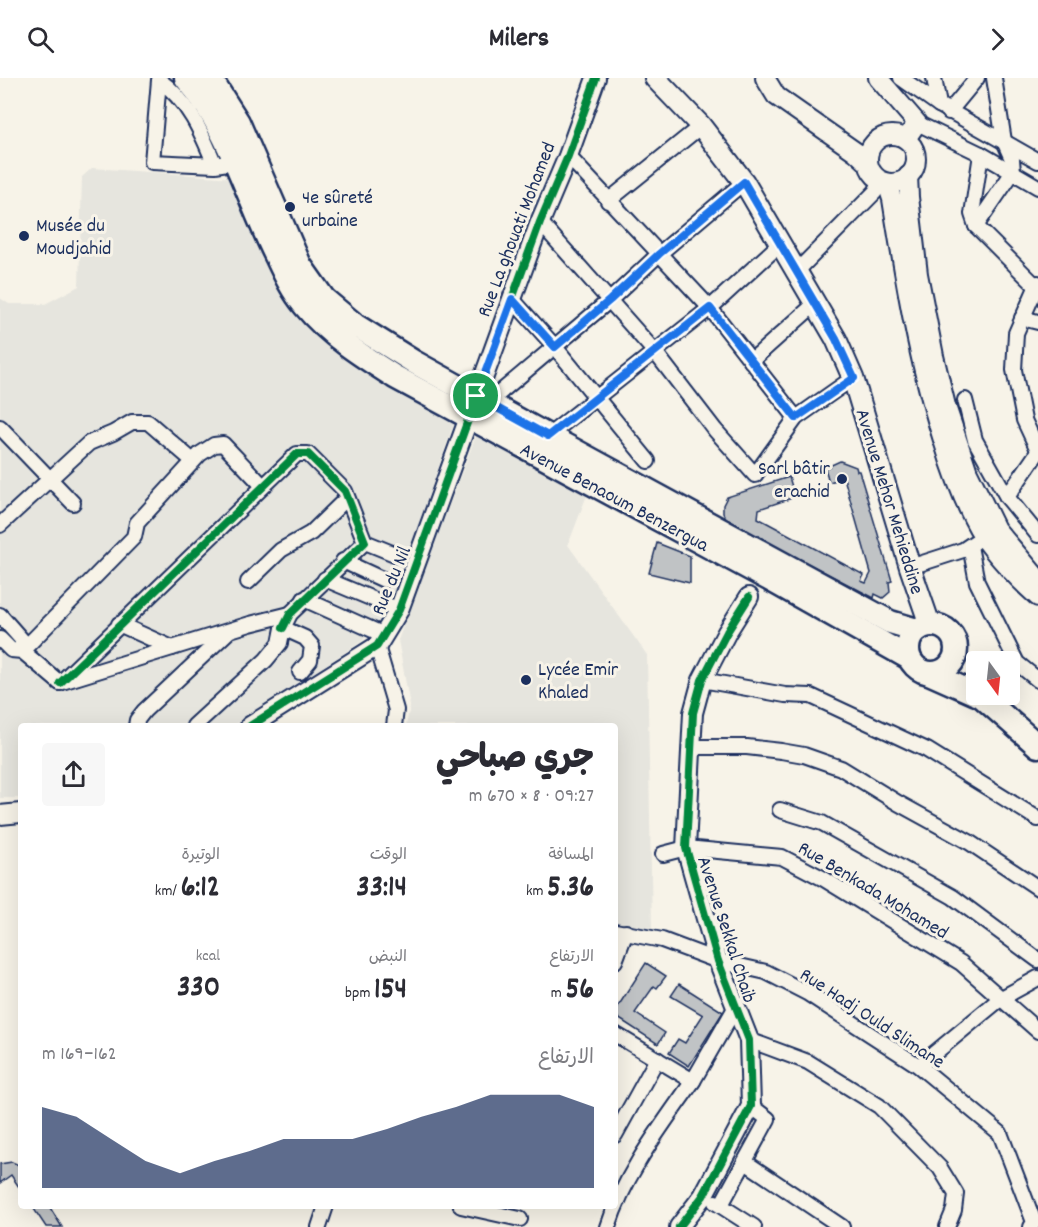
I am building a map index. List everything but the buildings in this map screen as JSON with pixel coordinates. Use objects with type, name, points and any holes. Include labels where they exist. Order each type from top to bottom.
[{"type":"main road","name":"Avenue Benaoum Benzergua","points":[[186,78],[215,119],[225,163],[290,285],[304,305],[350,349],[395,377],[778,584],[909,658]]},
{"type":"main road","name":"Avenue Benaoum Benzergua","points":[[210,78],[238,122],[300,266],[324,299],[365,331],[414,362],[879,616],[896,624],[923,628]]},
{"type":"main road","name":"Avenue Mehor Mehieddine","points":[[655,78],[701,126],[744,182],[836,339],[854,378],[910,567],[923,628]]},
{"type":"main road","points":[[966,671],[957,654],[957,645],[953,636],[947,630],[939,626],[923,628],[910,640],[909,658],[918,669],[966,688]]},
{"type":"main road","points":[[931,674],[948,669],[957,654]]},
{"type":"main road","points":[[994,705],[1029,732],[1038,746]]},
{"type":"street","name":"Rue La ghouati Mohamed","points":[[469,417],[482,399],[512,299],[596,78]]},
{"type":"street","points":[[765,78],[776,96],[856,152],[868,163],[872,173],[884,182],[892,199],[920,359],[933,409],[977,541],[977,582],[1017,663],[1038,680]]},
{"type":"street","points":[[878,78],[917,123],[981,154],[1038,187]]},
{"type":"street","points":[[901,78],[944,109],[1038,161]]},
{"type":"street","points":[[934,78],[944,109]]},
{"type":"street","points":[[944,109],[977,78]]},
{"type":"street","points":[[976,226],[1013,172],[1012,159],[1004,141],[994,78]]},
{"type":"street","points":[[159,80],[172,89],[225,163],[152,162],[159,80]]},
{"type":"street","points":[[906,139],[917,123]]},
{"type":"street","points":[[608,201],[701,126]]},
{"type":"street","points":[[797,271],[884,182],[898,182],[908,176],[916,157],[906,139],[892,135],[879,138],[870,149],[868,163]]},
{"type":"street","points":[[981,154],[972,214],[976,226],[1037,284],[1016,333],[1014,369],[1024,420],[1038,451],[1007,497]]},
{"type":"street","points":[[568,156],[710,308],[796,418]]},
{"type":"street","points":[[908,176],[918,274],[946,406],[968,472],[996,530],[1038,579]]},
{"type":"street","points":[[482,399],[555,347],[744,182]]},
{"type":"street","points":[[540,222],[655,352],[716,430],[755,475],[796,418],[854,378]]},
{"type":"street","points":[[548,436],[710,308],[780,244]]},
{"type":"street","points":[[512,299],[555,347],[648,462]]},
{"type":"street","points":[[751,361],[816,303]]},
{"type":"street","points":[[1022,318],[1038,322]]},
{"type":"street","points":[[965,400],[975,440],[1007,497],[1038,535]]},
{"type":"street","name":"Rue du Nil","points":[[255,723],[380,640],[399,610],[469,417]]},
{"type":"street","points":[[0,525],[89,443],[132,422],[148,422],[193,461]]},
{"type":"street","points":[[0,427],[73,503]]},
{"type":"street","points":[[22,651],[134,537],[137,523],[200,454],[214,445],[223,444],[263,486]]},
{"type":"street","points":[[60,683],[118,624],[297,454],[308,453],[345,491],[365,542],[397,555]]},
{"type":"street","points":[[248,582],[281,550],[311,533],[347,498]]},
{"type":"street","points":[[910,567],[963,550],[977,541]]},
{"type":"street","points":[[977,541],[1038,597]]},
{"type":"street","points":[[197,723],[266,660],[280,643],[283,628],[290,614],[365,542]]},
{"type":"street","points":[[343,561],[384,579]]},
{"type":"street","points":[[748,568],[749,597],[778,584]]},
{"type":"street","points":[[325,579],[399,610]]},
{"type":"street","name":"Avenue Sekkal Chaib","points":[[679,1227],[703,1196],[751,1106],[749,1040],[718,961],[686,849],[693,713],[702,680],[727,632],[749,597]]},
{"type":"street","points":[[304,599],[380,640],[396,710],[394,723]]},
{"type":"street","points":[[60,683],[290,614]]},
{"type":"street","points":[[0,615],[22,640],[22,651]]},
{"type":"street","points":[[118,624],[172,648]]},
{"type":"street","points":[[283,628],[305,638],[312,646],[310,660],[300,672]]},
{"type":"street","points":[[136,723],[144,711],[231,630]]},
{"type":"street","points":[[0,639],[11,650],[22,651],[60,683]]},
{"type":"street","points":[[702,680],[785,695],[811,696],[927,750],[1038,819]]},
{"type":"street","points":[[690,747],[747,747],[804,754],[841,768],[969,842],[1038,888]]},
{"type":"street","points":[[780,810],[822,823],[953,897],[1038,960]]},
{"type":"street","points":[[0,815],[18,813]]},
{"type":"street","name":"Rue Benkada Mohamed","points":[[663,854],[686,849],[782,857],[824,879],[961,963],[1038,1031]]},
{"type":"street","name":"Rue Hadj Ould Slimane","points":[[620,932],[662,940],[718,961],[766,972],[807,993],[919,1066],[1000,1133],[1034,1222],[1031,1227]]},
{"type":"street","points":[[919,1066],[1000,999],[1038,978]]},
{"type":"street","points":[[618,1202],[645,1150],[693,1081],[735,1008]]},
{"type":"street","points":[[618,1036],[693,1081]]},
{"type":"street","points":[[749,1040],[808,1062],[879,1106],[940,1168],[956,1194],[954,1210],[947,1227]]},
{"type":"street","points":[[620,1114],[657,1059]]},
{"type":"street","points":[[721,1205],[768,1119],[751,1106]]},
{"type":"street","points":[[745,1161],[842,1227]]},
{"type":"street","points":[[703,1196],[754,1227]]},
{"type":"street","points":[[319,1227],[325,1209]]},
{"type":"street","points":[[477,1209],[521,1217]]},
{"type":"street","points":[[608,1227],[615,1209]]},
{"type":"shaded area","points":[[92,168],[234,178],[293,298],[455,420],[387,614],[362,641],[238,723],[18,723],[18,798],[0,798],[0,298],[9,304],[45,304],[79,286],[82,177]]},
{"type":"shaded area","name":"Lycée Emir Khaled","points":[[477,433],[587,495],[568,545],[647,655],[652,928],[618,924],[618,723],[407,723],[410,706],[398,640]]},
{"type":"cycle path","points":[[255,723],[377,646],[399,610],[540,222],[568,156],[596,78]]},
{"type":"cycle path","points":[[60,683],[297,454],[308,454],[345,491],[365,542],[290,614],[283,628]]},
{"type":"cycle path","points":[[679,1227],[703,1196],[751,1106],[749,1040],[718,961],[686,848],[693,713],[702,680],[727,632],[749,597]]},
{"type":"place","name":"4e sûreté urbaine","points":[[290,207]]},
{"type":"place","name":"Musée du Moudjahid","points":[[24,236]]},
{"type":"place","name":"Sarl bâtir erachid","points":[[842,479]]},
{"type":"place","name":"Lycée Emir Khaled","points":[[526,680]]},
{"type":"route","points":[[744,182],[836,339],[854,378],[796,418],[710,308],[548,436],[488,403],[469,417],[476,396],[512,299],[555,347],[744,182]]}]
